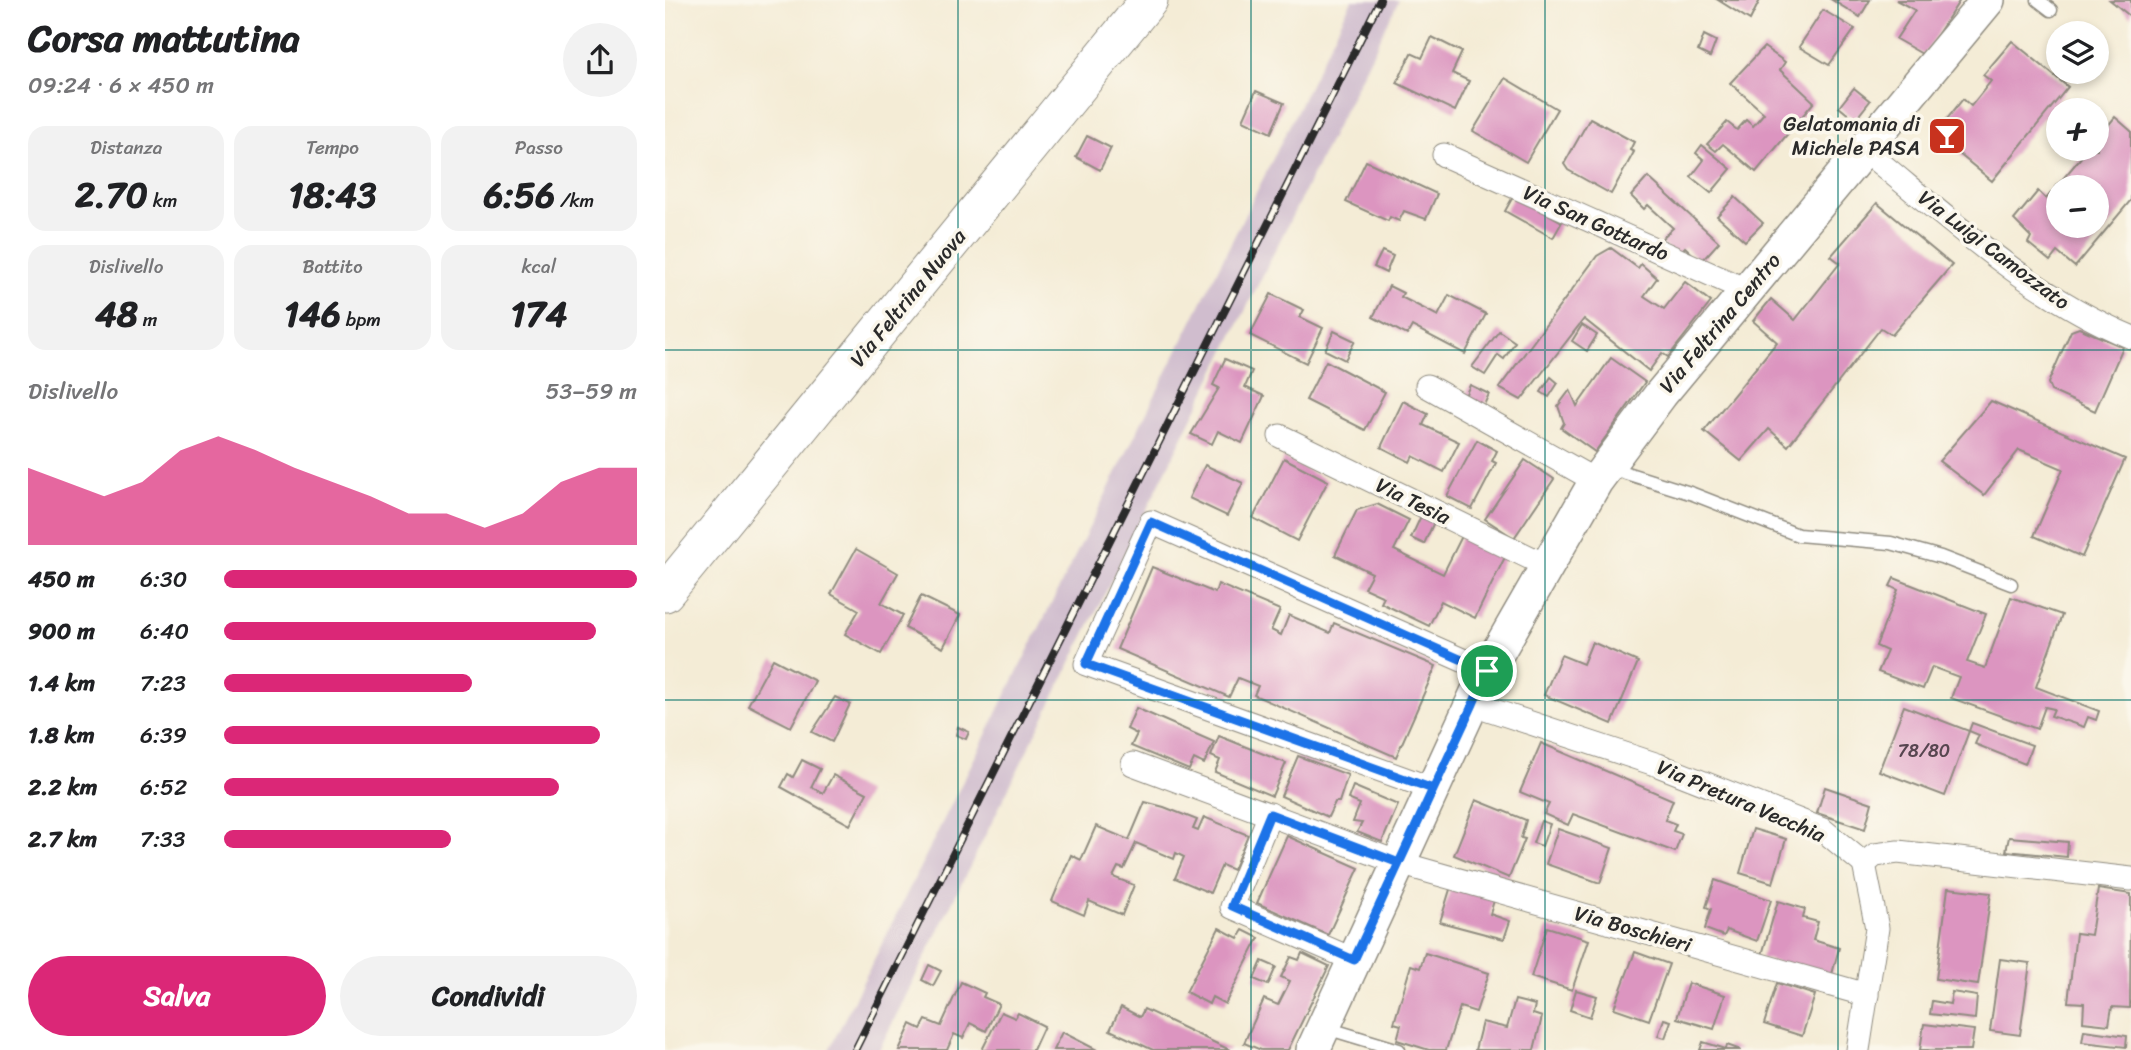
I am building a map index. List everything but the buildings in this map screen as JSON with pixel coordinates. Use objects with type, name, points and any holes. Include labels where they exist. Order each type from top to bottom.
[{"type":"main road","name":"Via Feltrina Nuova","points":[[665,593],[1149,0]]},
{"type":"main road","name":"Via Feltrina Centro","points":[[1318,1038],[1487,671],[1601,474],[1661,394],[1988,0]]},
{"type":"street","name":"Via Luigi Camozzato","points":[[1864,150],[2036,286],[2091,321],[2131,337]]},
{"type":"street","name":"Via San Gottardo","points":[[1444,155],[1748,291]]},
{"type":"street","points":[[1427,386],[1601,474]]},
{"type":"street","name":"Via Tesia","points":[[1280,436],[1547,566]]},
{"type":"street","points":[[1433,789],[1086,664],[1151,522],[1487,671]]},
{"type":"street","name":"Via Pretura Vecchia","points":[[1473,704],[1658,765],[1823,830],[1864,864]]},
{"type":"street","points":[[1133,764],[1399,863]]},
{"type":"street","points":[[1270,814],[1232,906],[1354,960]]},
{"type":"street","points":[[1858,1050],[1877,928],[1864,864],[1875,855],[1898,852],[2131,879]]},
{"type":"street","name":"Via Boschieri","points":[[1399,863],[1867,995]]},
{"type":"lane","points":[[2038,0],[2051,10]]},
{"type":"lane","points":[[1601,474],[1693,494],[1798,535],[1891,543],[1941,557],[2011,584]]},
{"type":"lane","name":"Via Feltrina Centro","points":[[1318,1038],[1399,1050]]},
{"type":"shaded area","points":[[1352,0],[1399,0],[879,1050],[829,1050]]},
{"type":"railway","points":[[855,1050],[1380,0]]},
{"type":"place","name":"Gelatomania di Michele PASA","points":[[1947,136]]},
{"type":"route","points":[[1151,522],[1487,671],[1473,704],[1354,960],[1232,906],[1270,814],[1399,863],[1433,789],[1086,664],[1151,522]]}]
